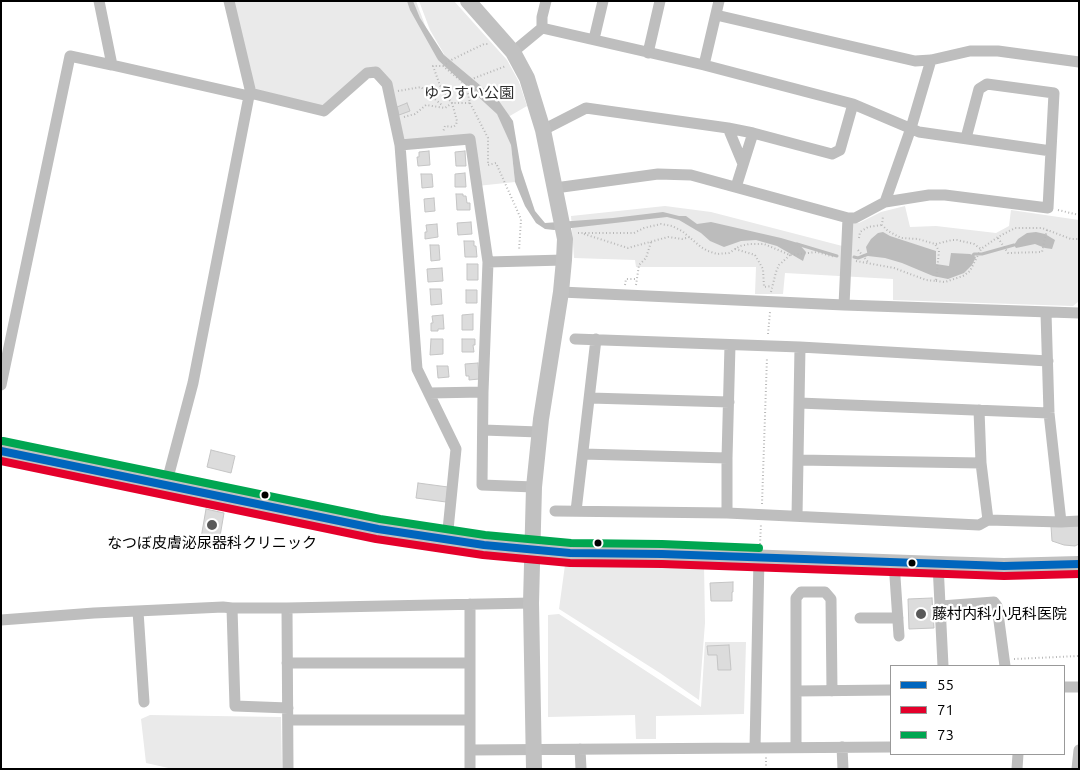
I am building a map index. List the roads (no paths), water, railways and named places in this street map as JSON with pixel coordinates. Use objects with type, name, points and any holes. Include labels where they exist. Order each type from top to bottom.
[{"type":"street","points":[[99,1],[112,65]]},
{"type":"street","points":[[166,485],[192,383],[250,89],[229,1]]},
{"type":"street","points":[[511,58],[542,28],[542,17],[546,1]]},
{"type":"street","points":[[594,39],[603,1]]},
{"type":"street","points":[[648,53],[660,1]]},
{"type":"street","points":[[704,65],[719,1]]},
{"type":"street","points":[[470,2],[527,78],[543,130],[565,239],[562,292],[539,432],[534,487],[531,603],[534,769]]},
{"type":"street","points":[[716,14],[915,61],[931,60],[970,51],[998,51],[1079,62]]},
{"type":"street","points":[[542,28],[704,65],[853,104],[919,132],[1052,151]]},
{"type":"street","points":[[1,385],[70,56],[249,96],[254,94],[324,112],[367,74],[376,72],[387,84],[400,145],[417,368],[456,449],[447,540]]},
{"type":"street","points":[[884,207],[911,128],[931,60]]},
{"type":"street","points":[[555,188],[658,174],[691,175],[848,218],[855,218],[884,207],[929,195],[945,195],[1048,208],[1054,93],[987,84],[979,89],[966,138]]},
{"type":"street","points":[[543,130],[586,108],[728,128],[832,154],[840,150],[853,104]]},
{"type":"street","points":[[728,128],[743,164]]},
{"type":"street","points":[[736,187],[753,133]]},
{"type":"street","points":[[400,145],[470,139],[488,262],[483,392],[482,485],[534,487]]},
{"type":"street","points":[[844,305],[848,218]]},
{"type":"street","points":[[488,262],[564,260]]},
{"type":"street","points":[[562,292],[770,302],[1079,313]]},
{"type":"street","points":[[1046,313],[1049,413],[1061,522]]},
{"type":"street","points":[[575,339],[800,347],[1048,361]]},
{"type":"street","points":[[576,511],[596,339]]},
{"type":"street","points":[[727,514],[730,345]]},
{"type":"street","points":[[797,516],[800,347]]},
{"type":"street","points":[[429,393],[483,392]]},
{"type":"street","points":[[590,398],[728,402]]},
{"type":"street","points":[[799,403],[1049,413]]},
{"type":"street","points":[[979,410],[981,463],[988,520]]},
{"type":"street","points":[[483,430],[539,432]]},
{"type":"street","points":[[1,451],[378,529],[484,545],[570,552],[938,564],[1004,566],[1079,564]]},
{"type":"street","points":[[583,454],[727,458]]},
{"type":"street","points":[[798,460],[981,463]]},
{"type":"street","points":[[555,511],[797,516],[979,525],[988,520],[1079,521]]},
{"type":"street","points":[[755,748],[759,558]]},
{"type":"street","points":[[894,562],[899,636]]},
{"type":"street","points":[[938,564],[943,665]]},
{"type":"street","points":[[796,747],[796,598],[801,592],[825,592],[831,599],[832,691]]},
{"type":"street","points":[[940,606],[994,602],[997,606],[1004,663]]},
{"type":"street","points":[[1,620],[223,607],[287,608],[531,603]]},
{"type":"street","points":[[470,604],[470,769]]},
{"type":"street","points":[[232,608],[235,706],[288,714],[470,720]]},
{"type":"street","points":[[287,608],[288,769]]},
{"type":"street","points":[[138,611],[144,702]]},
{"type":"street","points":[[860,618],[898,618]]},
{"type":"street","points":[[287,663],[470,663]]},
{"type":"street","points":[[1065,688],[1079,687]]},
{"type":"street","points":[[796,692],[890,690]]},
{"type":"street","points":[[842,747],[842,769]]},
{"type":"street","points":[[470,750],[890,747]]},
{"type":"street","points":[[580,749],[581,769]]},
{"type":"street","points":[[1077,769],[1079,750]]},
{"type":"street","points":[[1017,769],[1018,755]]},
{"type":"waterway","points":[[797,244],[837,256]]},
{"type":"waterway","points":[[971,258],[974,254],[982,254],[1014,245]]},
{"type":"waterway","points":[[854,257],[858,258],[871,253]]},
{"type":"place","name":"なつぼ皮膚泌尿器科クリニック","points":[[212,525]]},
{"type":"place","name":"藤村内科小児科医院","points":[[921,614]]},
{"type":"park label","name":"ゆうすい公園","points":[[469,93]]}]
